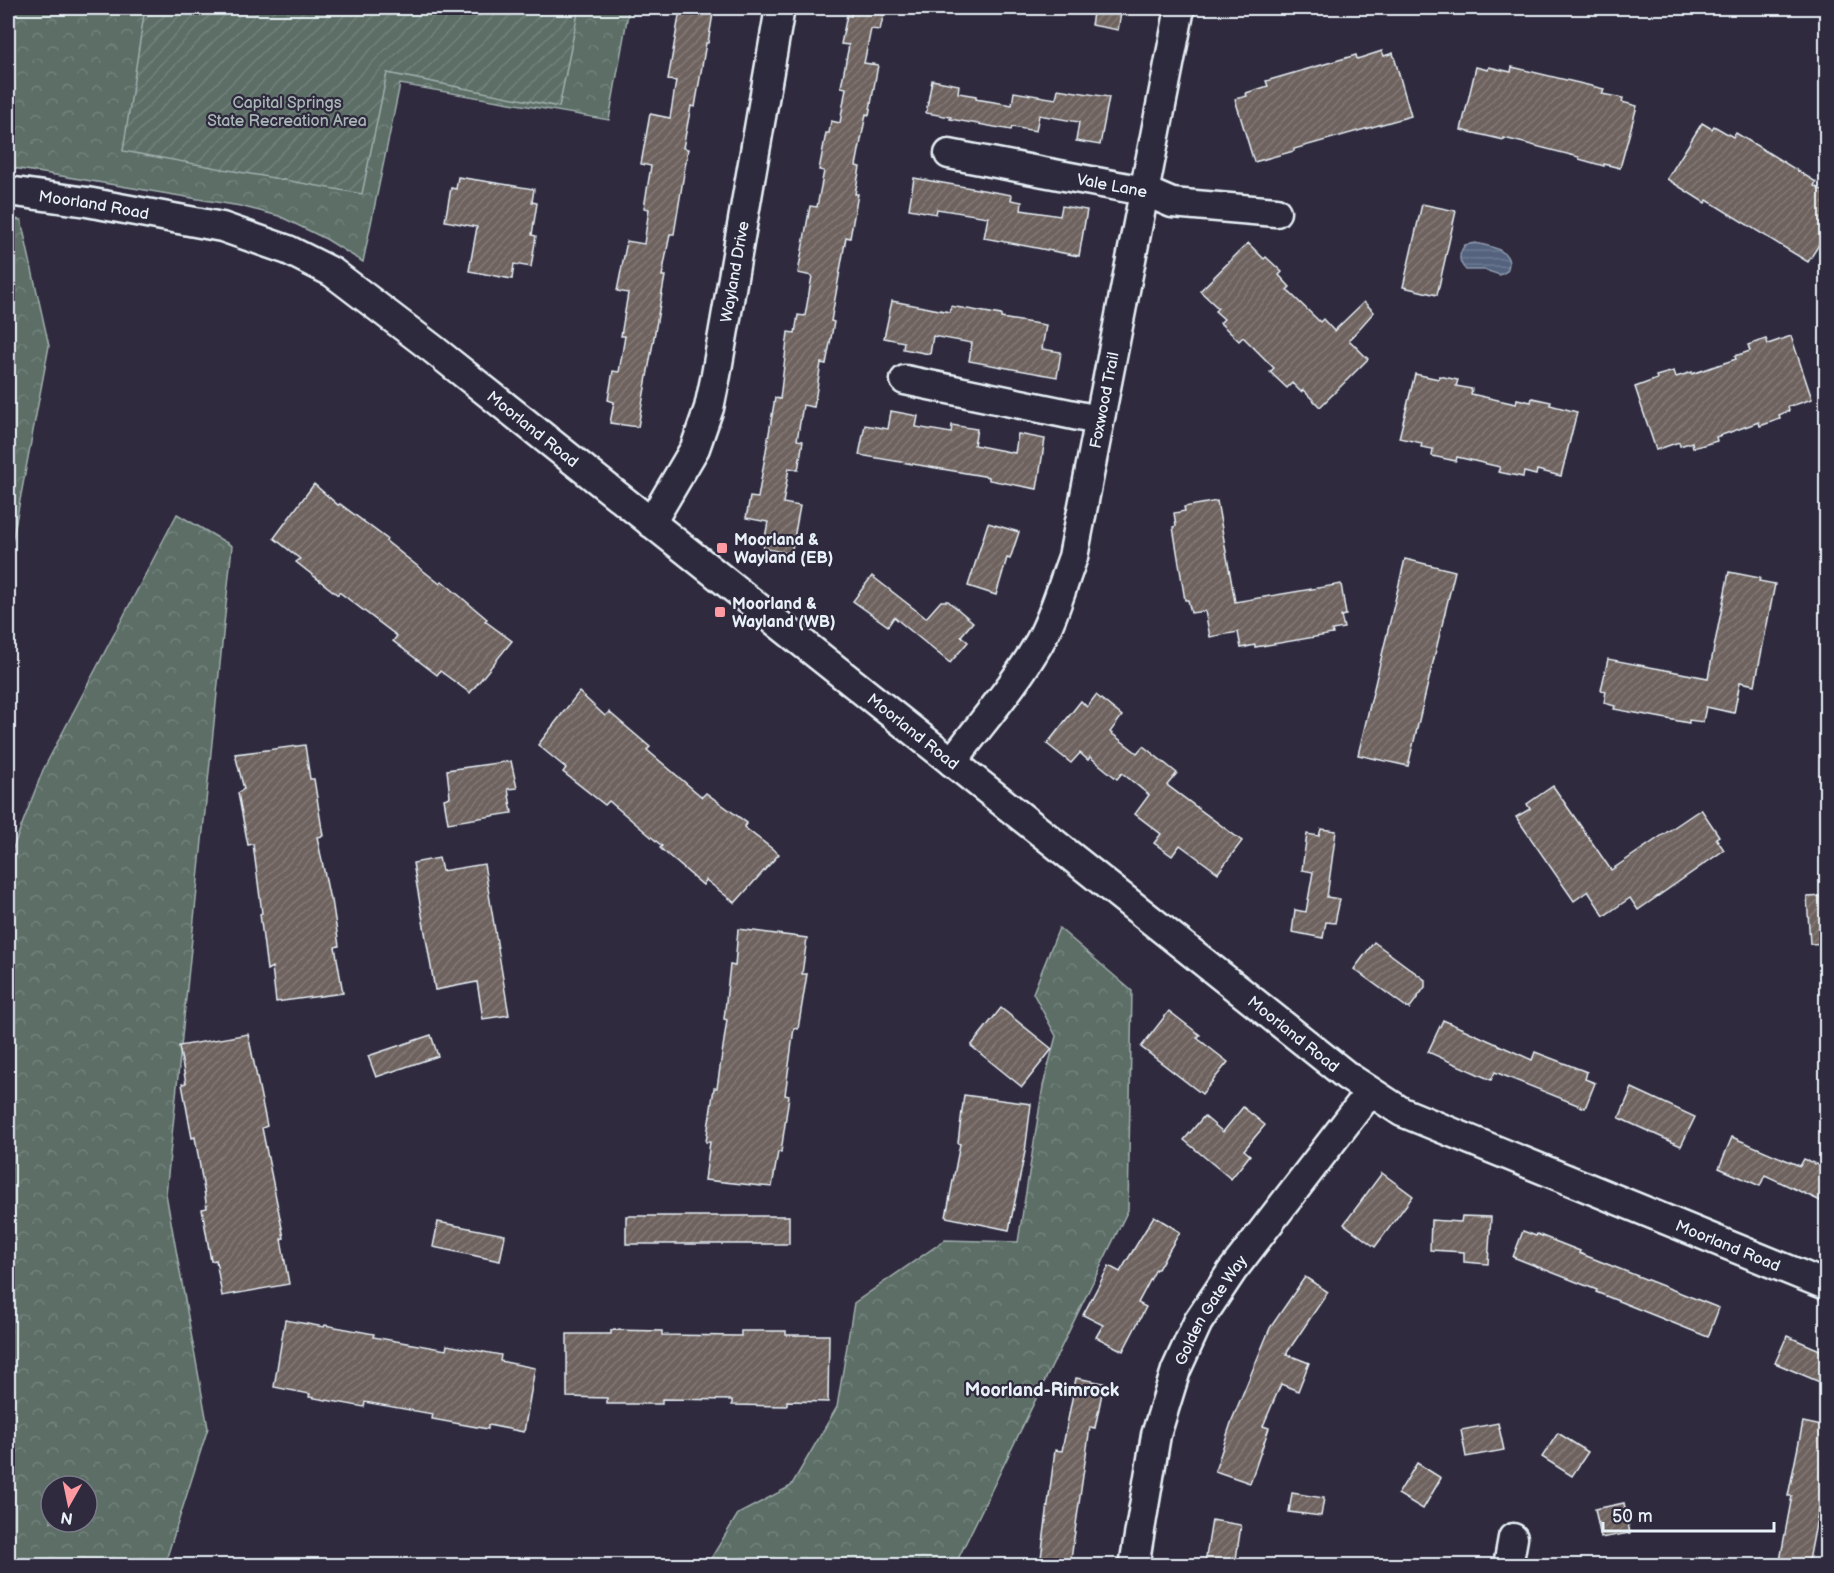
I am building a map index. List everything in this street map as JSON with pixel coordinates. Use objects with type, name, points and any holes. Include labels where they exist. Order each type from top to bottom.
[{"type":"street","name":"Wayland Drive","points":[[651,523],[695,448],[709,408],[780,8]]},
{"type":"street","name":"Foxwood Trail","points":[[952,762],[1038,644],[1049,622],[1073,557],[1180,8]]},
{"type":"street","name":"Vale Lane","points":[[949,154],[1143,191],[1172,203],[1276,212]]},
{"type":"street","name":"Moorland Road","points":[[8,191],[87,202],[222,227],[288,250],[332,272],[433,349],[1347,1077],[1402,1112],[1827,1285]]},
{"type":"street","points":[[905,380],[1098,420]]},
{"type":"street","name":"Golden Gate Way","points":[[1134,1566],[1156,1435],[1176,1370],[1198,1322],[1232,1271],[1370,1092]]},
{"type":"street","points":[[1508,1566],[1513,1538]]},
{"type":"green space","name":"Capital Springs State Recreation Area","points":[[8,8],[629,8],[609,120],[400,84],[363,262],[326,239],[279,216],[240,206],[8,167]]},
{"type":"green space","points":[[145,8],[579,8],[559,107],[387,73],[362,194],[123,151]]},
{"type":"green space","points":[[8,218],[21,220],[49,346],[8,564]]},
{"type":"green space","points":[[177,514],[232,546],[166,1194],[208,1428],[166,1560],[178,1565],[8,1565],[8,861],[43,770]]},
{"type":"green space","points":[[1059,928],[1132,991],[1128,1210],[955,1565],[707,1565],[738,1514],[791,1486],[837,1407],[854,1303],[945,1240],[1018,1242],[1043,1086],[1056,1036],[1033,993]]},
{"type":"water","points":[[1475,243],[1495,248],[1505,254],[1509,264],[1507,271],[1500,275],[1485,270],[1466,270],[1460,261],[1461,252],[1465,245]]},
{"type":"building","points":[[686,8],[714,8],[695,107],[691,106],[683,148],[688,149],[674,234],[670,234],[662,276],[665,276],[638,427],[610,423],[614,402],[608,400],[613,371],[619,372],[625,336],[621,336],[628,293],[617,291],[627,241],[644,244],[649,209],[644,208],[651,166],[641,164],[650,114],[670,118],[676,81],[668,80],[680,10],[686,12]]},
{"type":"building","points":[[852,8],[885,8],[880,30],[871,29],[864,63],[878,65],[869,115],[866,114],[856,166],[860,167],[855,194],[858,194],[850,238],[846,237],[826,364],[821,363],[814,407],[803,405],[797,440],[803,441],[798,470],[789,468],[783,503],[800,506],[791,554],[763,548],[768,522],[746,518],[750,497],[758,498],[775,398],[780,399],[788,332],[795,333],[798,315],[805,316],[812,276],[798,273],[810,206],[817,207],[824,171],[819,170],[826,133],[829,133],[831,121],[840,123],[846,88],[841,87],[849,45],[841,44],[847,15],[851,16]]},
{"type":"building","points":[[1094,8],[1122,8],[1118,30],[1091,25]]},
{"type":"building","points":[[1382,51],[1384,56],[1393,53],[1411,116],[1254,162],[1235,99],[1268,86],[1266,81],[1356,55],[1357,59]]},
{"type":"building","points":[[1476,67],[1488,70],[1489,67],[1511,72],[1512,67],[1604,89],[1602,94],[1623,98],[1622,102],[1637,106],[1620,168],[1604,164],[1604,166],[1579,159],[1579,157],[1504,138],[1504,140],[1461,130]]},
{"type":"building","points":[[932,80],[959,85],[958,93],[976,96],[976,99],[1012,105],[1014,92],[1056,99],[1058,89],[1109,97],[1100,145],[1076,141],[1079,122],[1039,115],[1036,131],[1012,127],[1011,130],[926,113]]},
{"type":"building","points":[[1702,123],[1712,129],[1714,126],[1733,137],[1736,133],[1816,182],[1814,186],[1827,193],[1827,232],[1808,262],[1707,200],[1705,203],[1667,179]]},
{"type":"building","points":[[458,177],[534,189],[532,202],[537,203],[532,235],[536,236],[531,267],[514,264],[512,279],[469,271],[477,227],[445,221],[451,188],[456,189]]},
{"type":"building","points":[[914,178],[1012,195],[1011,200],[1022,202],[1021,210],[1060,216],[1062,206],[1087,210],[1079,256],[984,238],[988,217],[937,209],[936,214],[909,209]]},
{"type":"building","points":[[1422,204],[1456,211],[1437,295],[1403,287]]},
{"type":"building","points":[[1248,243],[1282,272],[1279,275],[1290,287],[1287,290],[1320,322],[1323,319],[1334,331],[1364,302],[1374,312],[1349,340],[1368,359],[1320,407],[1303,390],[1301,392],[1292,383],[1287,388],[1270,372],[1274,368],[1243,337],[1239,341],[1220,323],[1224,319],[1215,311],[1218,308],[1200,291]]},
{"type":"building","points":[[892,301],[950,312],[951,306],[1001,315],[1001,318],[1046,325],[1042,349],[1061,352],[1057,377],[969,361],[972,343],[933,336],[930,354],[903,349],[904,342],[884,338]]},
{"type":"building","points":[[1791,336],[1812,399],[1788,407],[1789,411],[1779,415],[1780,419],[1760,426],[1759,422],[1716,437],[1717,441],[1693,448],[1692,442],[1680,446],[1679,442],[1656,450],[1635,387],[1657,379],[1656,376],[1674,371],[1676,377],[1692,372],[1692,374],[1736,359],[1735,356],[1750,351],[1748,345],[1766,339],[1768,344]]},
{"type":"building","points":[[1415,374],[1458,380],[1456,386],[1472,389],[1471,394],[1516,404],[1517,399],[1531,402],[1532,398],[1551,402],[1550,405],[1577,412],[1561,476],[1537,470],[1536,475],[1524,472],[1523,477],[1498,472],[1500,467],[1457,457],[1456,461],[1432,456],[1433,449],[1421,447],[1422,443],[1399,438]]},
{"type":"building","points":[[891,411],[918,416],[916,427],[951,433],[952,425],[977,429],[974,445],[1015,453],[1018,434],[1045,439],[1037,489],[989,480],[989,477],[859,455],[865,425],[888,429]]},
{"type":"building","points":[[314,484],[338,505],[340,504],[387,539],[386,541],[440,584],[442,581],[487,619],[485,621],[512,641],[470,693],[440,671],[437,675],[393,641],[397,636],[296,562],[300,559],[274,538]]},
{"type":"building","points":[[1217,501],[1235,602],[1341,584],[1346,615],[1341,616],[1344,628],[1332,630],[1333,634],[1241,648],[1238,632],[1210,637],[1205,611],[1191,613],[1188,600],[1185,600],[1173,527],[1176,526],[1174,513],[1185,511],[1184,507]]},
{"type":"building","points":[[988,523],[1019,532],[1010,559],[1007,558],[996,595],[968,586]]},
{"type":"building","points":[[1405,559],[1455,571],[1408,766],[1358,755]]},
{"type":"building","points":[[1729,572],[1760,578],[1759,581],[1775,584],[1755,685],[1740,682],[1734,713],[1706,707],[1703,722],[1689,720],[1689,723],[1614,709],[1615,706],[1604,703],[1606,691],[1601,690],[1608,659],[1708,678]]},
{"type":"building","points":[[872,576],[926,618],[941,601],[948,601],[973,622],[961,636],[968,642],[950,663],[894,617],[888,626],[853,601]]},
{"type":"building","points":[[579,692],[605,716],[609,712],[650,747],[647,750],[702,797],[706,793],[747,823],[744,827],[779,854],[735,903],[706,880],[703,885],[609,801],[605,805],[563,772],[566,768],[538,745]]},
{"type":"building","points":[[1096,695],[1122,716],[1110,732],[1137,753],[1143,746],[1177,773],[1167,785],[1242,841],[1218,873],[1180,845],[1172,856],[1154,843],[1161,834],[1135,814],[1149,795],[1122,773],[1117,779],[1090,757],[1088,760],[1080,753],[1071,763],[1047,744],[1081,701],[1087,707]]},
{"type":"building","points":[[305,745],[310,779],[314,779],[323,836],[317,837],[330,900],[332,900],[339,946],[335,947],[343,993],[276,1002],[272,967],[267,970],[253,844],[248,845],[238,793],[244,789],[235,754]]},
{"type":"building","points":[[511,761],[517,788],[508,789],[512,813],[448,823],[444,799],[450,797],[447,770]]},
{"type":"building","points":[[1553,786],[1611,870],[1701,809],[1719,836],[1716,838],[1724,850],[1638,910],[1630,898],[1604,916],[1588,891],[1574,901],[1516,817],[1530,809],[1527,804]]},
{"type":"building","points":[[1321,829],[1336,831],[1327,897],[1340,899],[1335,923],[1326,922],[1323,938],[1292,932],[1295,910],[1306,912],[1313,872],[1302,870],[1307,834],[1319,836]]},
{"type":"building","points":[[439,858],[442,871],[484,864],[509,1015],[483,1019],[477,982],[435,990],[413,863]]},
{"type":"building","points":[[1827,896],[1827,943],[1810,944],[1807,897]]},
{"type":"building","points":[[738,929],[807,938],[802,974],[807,974],[798,1029],[794,1028],[785,1095],[789,1096],[781,1152],[778,1152],[772,1187],[705,1180],[710,1142],[706,1142],[714,1088],[717,1088],[727,1020],[724,1019],[730,965],[735,966]]},
{"type":"building","points":[[1374,942],[1425,980],[1425,987],[1409,1009],[1354,969]]},
{"type":"building","points":[[1001,1008],[1052,1049],[1022,1087],[971,1046]]},
{"type":"building","points":[[1169,1011],[1200,1035],[1197,1038],[1228,1062],[1202,1094],[1141,1047]]},
{"type":"building","points":[[1443,1020],[1532,1060],[1535,1052],[1587,1072],[1585,1079],[1595,1083],[1585,1108],[1495,1072],[1491,1080],[1428,1052]]},
{"type":"building","points":[[248,1034],[267,1126],[262,1128],[284,1238],[281,1239],[289,1284],[222,1296],[216,1260],[211,1261],[202,1209],[207,1208],[195,1137],[192,1138],[182,1084],[186,1083],[179,1046]]},
{"type":"building","points":[[431,1035],[438,1056],[376,1077],[368,1056]]},
{"type":"building","points":[[1632,1088],[1695,1117],[1681,1146],[1619,1118]]},
{"type":"building","points":[[964,1095],[1031,1104],[1025,1152],[1009,1230],[946,1217],[960,1144],[958,1143]]},
{"type":"building","points":[[1243,1107],[1265,1125],[1244,1150],[1250,1155],[1231,1179],[1184,1140],[1204,1116],[1223,1132]]},
{"type":"building","points":[[1732,1137],[1800,1166],[1804,1159],[1827,1169],[1827,1204],[1765,1175],[1760,1186],[1719,1168]]},
{"type":"building","points":[[1382,1173],[1413,1196],[1375,1247],[1344,1224]]},
{"type":"building","points":[[626,1216],[789,1216],[789,1244],[626,1244]]},
{"type":"building","points":[[1154,1216],[1180,1232],[1156,1269],[1138,1303],[1146,1307],[1123,1351],[1096,1337],[1103,1325],[1083,1315],[1109,1266],[1120,1272]]},
{"type":"building","points":[[1462,1216],[1491,1217],[1488,1264],[1464,1262],[1464,1252],[1430,1250],[1431,1220],[1461,1222]]},
{"type":"building","points":[[438,1222],[505,1235],[500,1261],[433,1247]]},
{"type":"building","points":[[1523,1231],[1536,1236],[1537,1234],[1719,1308],[1708,1337],[1513,1257]]},
{"type":"building","points":[[1305,1277],[1328,1292],[1286,1354],[1309,1363],[1298,1391],[1281,1384],[1263,1426],[1269,1428],[1250,1483],[1215,1471],[1232,1420],[1270,1328]]},
{"type":"building","points":[[285,1320],[374,1334],[373,1337],[446,1350],[447,1345],[501,1355],[500,1361],[535,1368],[524,1432],[488,1425],[488,1429],[432,1419],[433,1414],[365,1402],[364,1407],[309,1397],[310,1394],[274,1387]]},
{"type":"building","points":[[611,1330],[662,1331],[662,1335],[741,1336],[741,1331],[786,1331],[786,1335],[829,1335],[828,1402],[787,1401],[787,1406],[732,1405],[732,1400],[662,1399],[662,1404],[607,1404],[607,1398],[567,1397],[567,1334],[611,1334]]},
{"type":"building","points":[[1787,1336],[1827,1353],[1827,1372],[1822,1383],[1775,1363]]},
{"type":"building","points":[[1076,1378],[1104,1383],[1095,1428],[1090,1427],[1070,1566],[1040,1566],[1055,1450],[1062,1451]]},
{"type":"building","points":[[1803,1422],[1827,1427],[1827,1466],[1808,1566],[1779,1566],[1792,1496],[1788,1496]]},
{"type":"building","points":[[1498,1423],[1504,1450],[1466,1457],[1461,1430]]},
{"type":"building","points":[[1558,1433],[1588,1452],[1572,1476],[1542,1457]]},
{"type":"building","points":[[1417,1463],[1441,1478],[1423,1509],[1398,1494]]},
{"type":"building","points":[[1292,1493],[1324,1498],[1321,1516],[1289,1512]]},
{"type":"building","points":[[1624,1503],[1630,1533],[1601,1538],[1595,1509]]},
{"type":"building","points":[[1212,1520],[1241,1525],[1235,1566],[1205,1563]]},
{"type":"place","name":"Moorland & Wayland (EB)","points":[[722,548]]},
{"type":"place","name":"Moorland & Wayland (WB)","points":[[720,612]]},
{"type":"district","name":"Moorland-Rimrock","points":[[1042,1390]]}]
